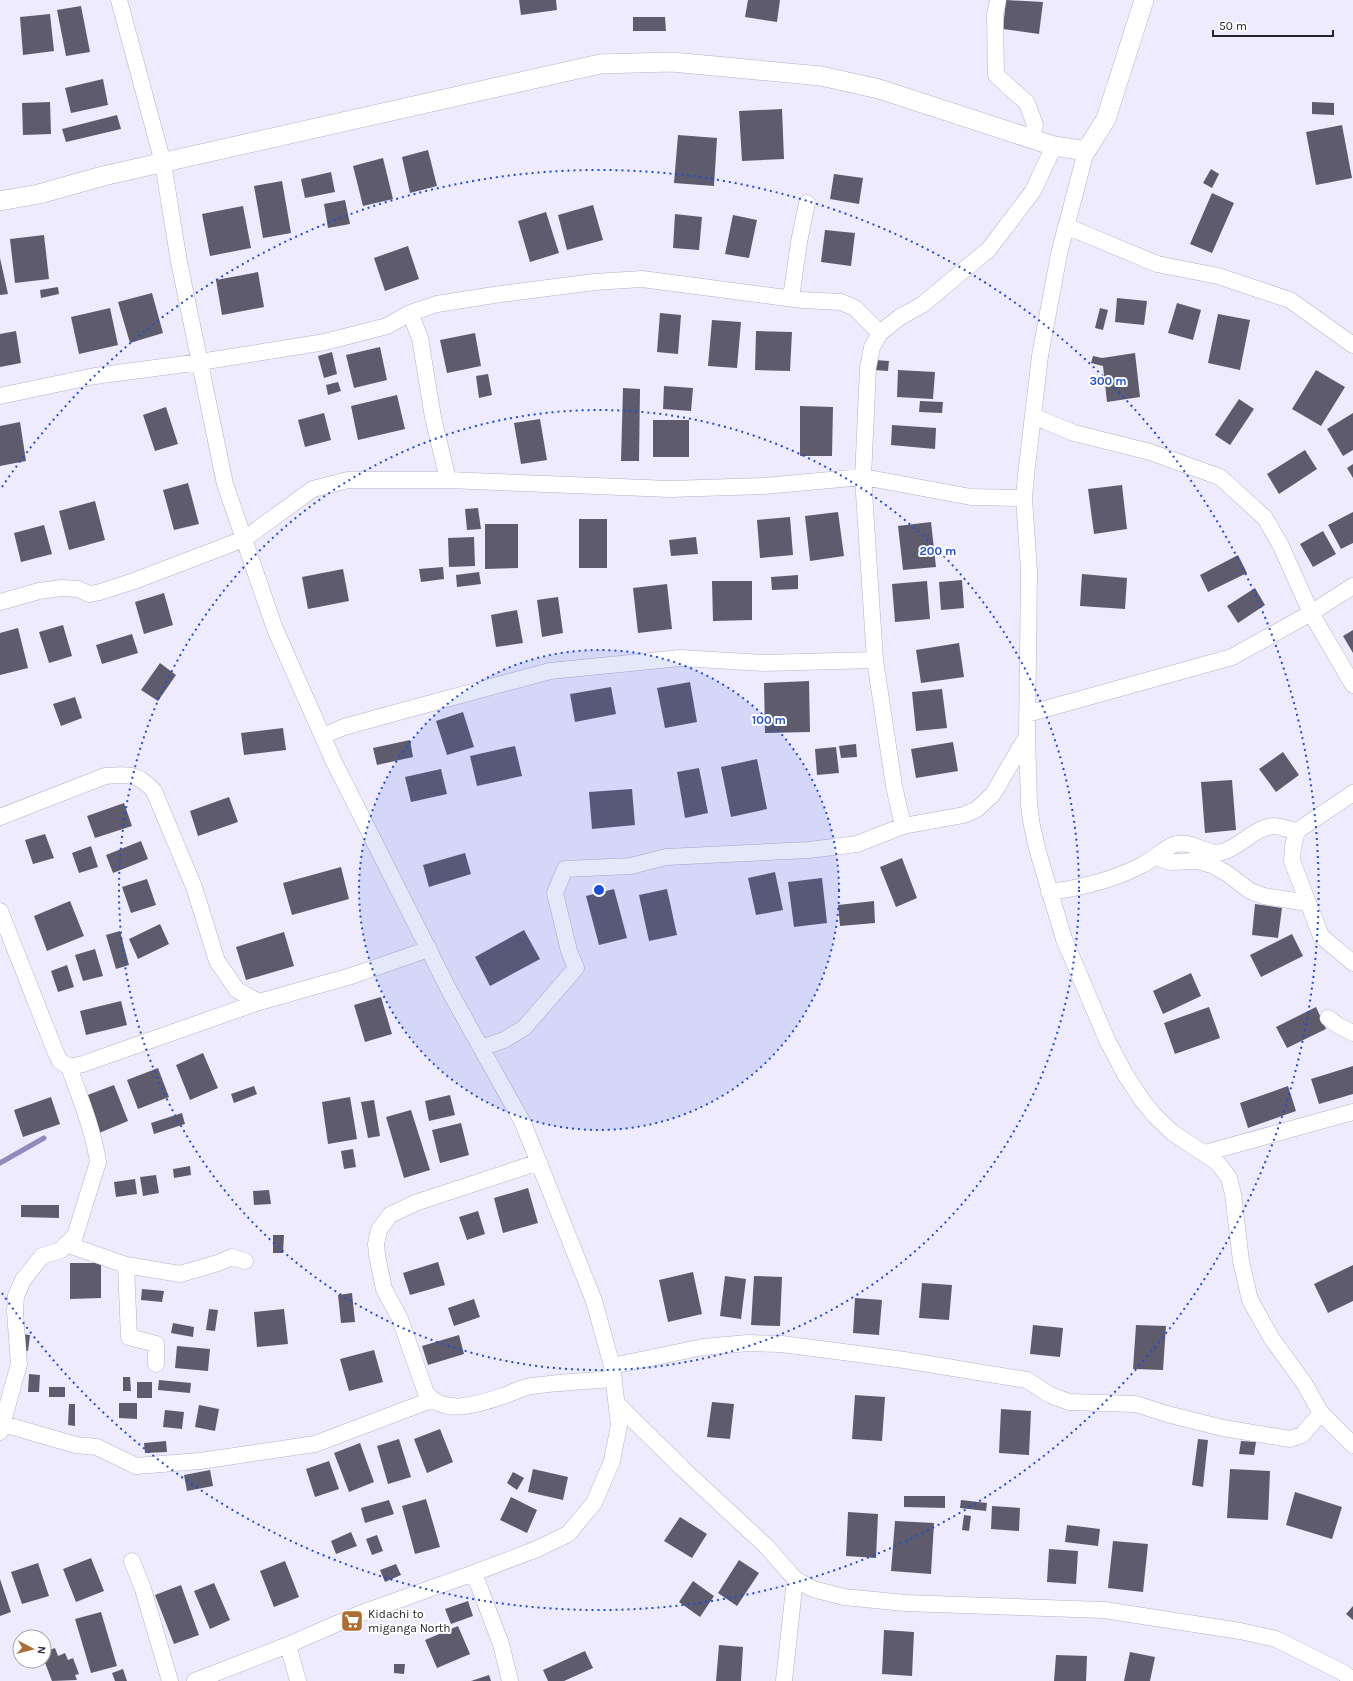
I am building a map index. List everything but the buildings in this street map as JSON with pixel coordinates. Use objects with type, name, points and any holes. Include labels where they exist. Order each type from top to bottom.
[{"type":"street","points":[[119,0],[163,163],[179,262],[225,484],[275,629],[334,762],[429,949],[523,1123],[594,1301],[603,1328],[613,1372],[619,1424],[612,1461],[594,1503],[568,1534],[474,1573],[358,1614],[288,1645],[195,1681]]},
{"type":"street","points":[[998,0],[995,15],[996,75],[1027,103],[1035,125],[1031,139]]},
{"type":"street","points":[[1144,0],[1106,119],[1086,151],[1059,254],[1040,356],[1024,498],[1029,571],[1027,736],[1029,805],[1032,826],[1049,892],[1064,939],[1107,1040],[1125,1074],[1142,1100],[1155,1116],[1173,1133],[1217,1162],[1229,1178],[1233,1194],[1241,1261],[1250,1300],[1272,1339],[1304,1383],[1321,1413],[1353,1445]]},
{"type":"street","points":[[0,201],[39,194],[103,176],[600,64],[672,62],[821,76],[879,89],[1054,146],[1086,151]]},
{"type":"street","points":[[903,826],[894,786],[875,660],[863,477],[868,368],[872,347],[880,332],[900,317],[922,305],[989,249],[1033,191],[1054,146]]},
{"type":"street","points":[[791,298],[798,242],[807,203]]},
{"type":"street","points":[[1066,226],[1157,264],[1218,276],[1290,300],[1353,345]]},
{"type":"street","points":[[0,396],[95,376],[200,362],[325,342],[388,326],[410,313],[437,304],[494,294],[594,282],[642,279],[791,298],[841,302],[855,308],[880,332]]},
{"type":"street","points":[[410,313],[420,338],[433,417],[448,480]]},
{"type":"street","points":[[1033,416],[1074,433],[1150,452],[1220,477],[1265,518],[1281,546],[1311,613],[1353,685]]},
{"type":"street","points":[[0,602],[39,591],[62,588],[78,589],[89,594],[100,592],[244,539],[313,489],[348,480],[448,480],[670,489],[764,486],[863,477],[971,497],[1024,498]]},
{"type":"street","points":[[1027,714],[1232,657],[1311,613],[1353,586]]},
{"type":"street","points":[[323,736],[394,713],[550,671],[681,658],[764,663],[875,660]]},
{"type":"street","points":[[482,1048],[504,1040],[524,1028],[576,968],[569,951],[555,893],[565,869],[632,866],[666,857],[810,850],[856,844],[903,826],[964,815],[977,809],[993,794],[1027,736]]},
{"type":"street","points":[[0,817],[105,776],[123,774],[137,777],[146,782],[154,791],[194,888],[217,961],[237,990],[259,1002]]},
{"type":"street","points":[[1353,794],[1297,831],[1293,847],[1292,861],[1321,936],[1353,963]]},
{"type":"street","points":[[1049,892],[1077,888],[1116,876],[1143,865],[1173,845],[1186,843],[1210,852],[1224,852],[1237,846],[1262,829],[1274,826],[1297,831]]},
{"type":"street","points":[[1155,856],[1171,862],[1197,861],[1212,865],[1228,874],[1250,891],[1264,896],[1307,903]]},
{"type":"street","points":[[0,911],[56,1053],[60,1061],[69,1067],[90,1129],[98,1162],[75,1236],[60,1250],[42,1256],[23,1280],[16,1296],[15,1312],[19,1364],[1,1428],[76,1445],[97,1447],[136,1466],[200,1461],[315,1444],[431,1400],[448,1406],[474,1405],[530,1386],[613,1372],[703,1347],[748,1343],[782,1344],[904,1360],[1027,1380],[1050,1395],[1069,1402],[1136,1404],[1167,1414],[1261,1436],[1290,1439],[1302,1436],[1321,1413]]},
{"type":"street","points":[[69,1067],[83,1064],[259,1002],[351,976],[429,949]]},
{"type":"street","points":[[1328,1018],[1353,1033]]},
{"type":"street","points":[[1205,1153],[1353,1112]]},
{"type":"street","points":[[431,1400],[423,1386],[400,1319],[384,1289],[376,1244],[379,1230],[390,1215],[415,1204],[539,1162]]},
{"type":"street","points":[[66,1244],[126,1265],[180,1274],[218,1263],[232,1257],[245,1261]]},
{"type":"street","points":[[126,1265],[129,1337],[156,1344],[156,1364]]},
{"type":"street","points":[[617,1404],[682,1468],[767,1547],[795,1579],[813,1589],[844,1597],[905,1603],[1104,1610],[1240,1631],[1276,1639],[1342,1672],[1353,1680]]},
{"type":"street","points":[[132,1561],[143,1589],[170,1681]]},
{"type":"street","points":[[474,1573],[501,1644],[510,1681]]},
{"type":"street","points":[[784,1681],[795,1579]]},
{"type":"street","points":[[288,1645],[298,1681]]},
{"type":"waterway","points":[[0,1163],[44,1138]]},
{"type":"place","name":"Kidachi to miganga North","points":[[352,1621]]}]
